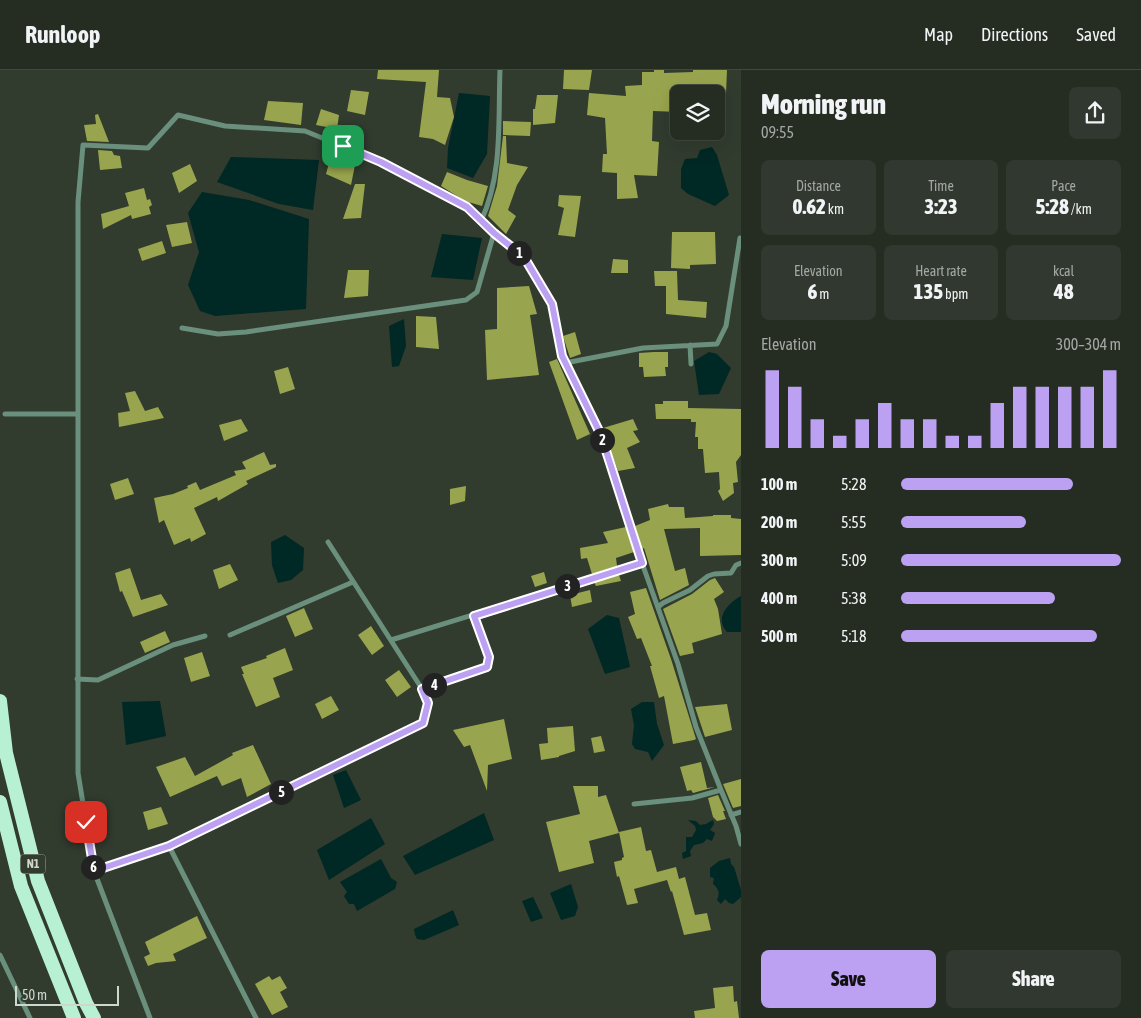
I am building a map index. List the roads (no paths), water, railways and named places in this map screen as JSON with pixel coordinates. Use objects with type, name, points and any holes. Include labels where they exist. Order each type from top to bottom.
[{"type":"highway","name":"N1","points":[[0,701],[6,753],[38,880],[86,1003],[94,1018]]},
{"type":"highway","name":"N1","points":[[0,802],[21,886],[74,1018]]},
{"type":"street","points":[[481,221],[493,186],[500,70]]},
{"type":"street","points":[[150,1018],[94,871],[78,773],[78,202],[82,145],[148,148],[178,114],[225,126],[305,131],[390,167],[467,207],[494,233],[524,257],[552,304],[562,356],[601,435],[642,563],[678,664],[696,726],[736,826],[741,844]]},
{"type":"street","points":[[182,328],[218,334],[246,332],[391,309],[466,300],[477,292],[494,233]]},
{"type":"street","points":[[565,363],[643,348],[717,344],[726,326],[740,238]]},
{"type":"street","points":[[690,345],[691,364]]},
{"type":"street","points":[[6,414],[78,414]]},
{"type":"street","points":[[94,871],[169,846],[423,723],[428,703],[422,689],[328,542]]},
{"type":"street","points":[[391,640],[642,563]]},
{"type":"street","points":[[658,607],[690,590],[708,576],[730,573],[736,565],[741,564]]},
{"type":"street","points":[[230,635],[354,582]]},
{"type":"street","points":[[422,689],[487,667],[489,657],[474,616]]},
{"type":"street","points":[[77,679],[98,680],[173,645],[205,636]]},
{"type":"street","points":[[634,804],[692,798],[721,790]]},
{"type":"street","points":[[730,815],[741,812]]},
{"type":"street","points":[[169,846],[256,1018]]},
{"type":"street","points":[[0,955],[30,1018]]},
{"type":"water","points":[[459,93],[490,96],[487,154],[473,178],[447,168],[448,148]]},
{"type":"water","points":[[712,147],[717,155],[729,195],[715,206],[688,194],[681,188],[681,169],[685,159],[697,158],[700,150]]},
{"type":"water","points":[[231,157],[319,160],[313,210],[279,204],[217,182]]},
{"type":"water","points":[[202,192],[249,200],[309,219],[306,309],[215,316],[200,311],[188,285],[199,252],[188,213]]},
{"type":"water","points":[[442,234],[482,238],[473,280],[431,277]]},
{"type":"water","points":[[404,319],[406,346],[399,366],[392,367],[389,326]]},
{"type":"water","points":[[709,352],[717,354],[731,368],[719,394],[699,395],[694,361]]},
{"type":"water","points":[[285,535],[304,548],[303,570],[291,580],[278,583],[272,565],[271,542]]},
{"type":"water","points":[[741,596],[741,632],[727,632],[723,627],[722,616],[727,607]]},
{"type":"water","points":[[607,615],[619,618],[630,667],[605,674],[588,629]]},
{"type":"water","points":[[160,701],[166,736],[126,745],[122,702]]},
{"type":"water","points":[[642,702],[654,702],[657,724],[664,745],[652,761],[648,752],[635,749],[632,744],[634,725],[631,709]]},
{"type":"water","points":[[346,770],[361,800],[344,808],[333,775]]},
{"type":"water","points":[[484,813],[494,840],[415,875],[403,856]]},
{"type":"water","points":[[371,818],[385,844],[329,880],[317,850]]},
{"type":"water","points":[[688,820],[696,821],[700,825],[713,820],[714,824],[710,830],[715,833],[712,841],[707,839],[703,843],[694,845],[690,851],[691,856],[683,859],[682,853],[686,851],[686,837],[692,837],[696,830],[695,826]]},
{"type":"water","points":[[730,858],[741,890],[741,897],[733,904],[725,899],[721,904],[717,900],[718,891],[713,884],[714,878],[710,877],[710,868],[719,861]]},
{"type":"water","points":[[381,859],[391,878],[397,882],[395,889],[357,911],[354,904],[349,904],[344,896],[347,892],[340,882]]},
{"type":"water","points":[[571,884],[578,907],[575,916],[561,920],[550,893]]},
{"type":"water","points":[[533,897],[543,918],[531,922],[522,901]]},
{"type":"water","points":[[453,910],[459,925],[424,940],[417,939],[414,929]]}]
